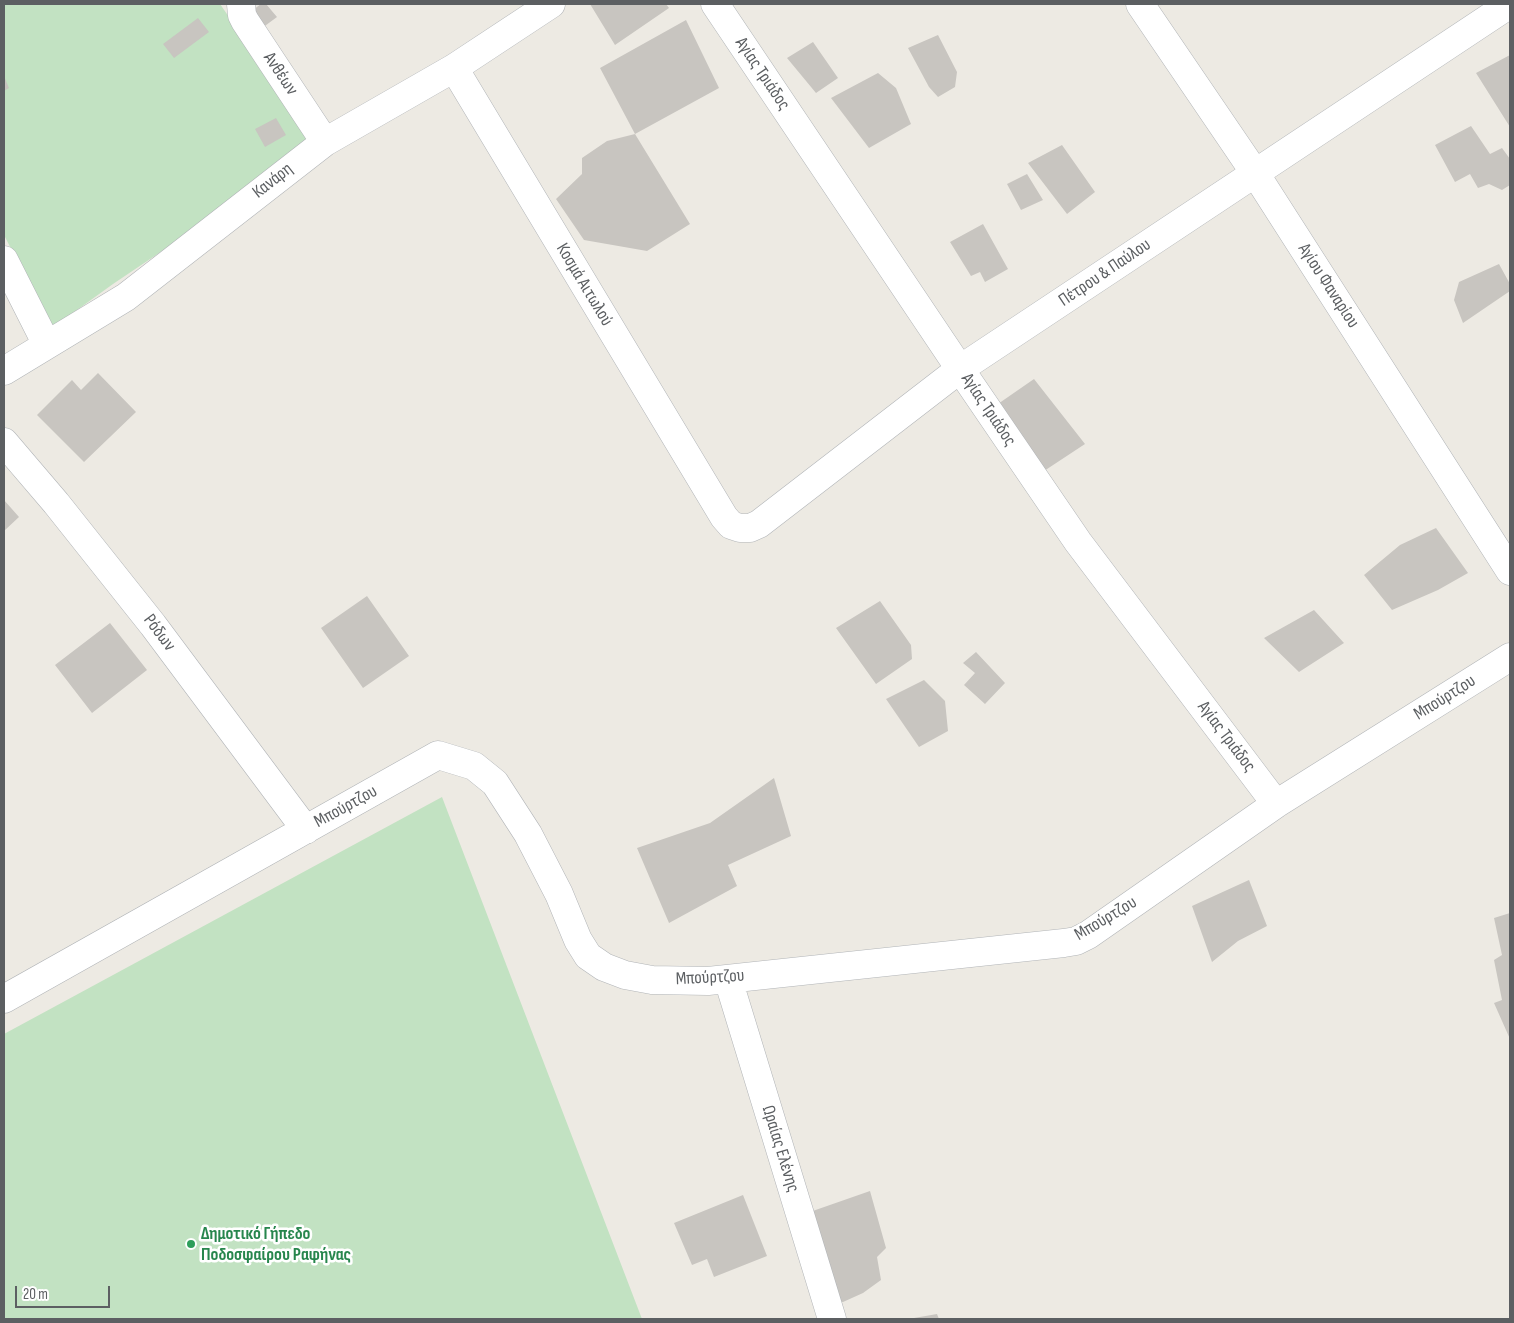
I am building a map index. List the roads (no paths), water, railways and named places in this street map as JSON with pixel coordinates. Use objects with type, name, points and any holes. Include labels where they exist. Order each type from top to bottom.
[{"type":"street","name":"Ανθέων","points":[[241,4],[242,15],[245,21],[325,142]]},
{"type":"street","name":"Κανάρη","points":[[4,371],[126,297],[325,142],[454,68],[551,4]]},
{"type":"street","name":"Αγίας Τριάδος","points":[[716,4],[1078,542],[1276,804]]},
{"type":"street","name":"Αγίου Φαναρίου","points":[[1140,4],[1255,173],[1510,571]]},
{"type":"street","name":"Πέτρου & Παύλου","points":[[714,502],[731,525],[740,528],[754,526],[960,369],[1510,4]]},
{"type":"street","name":"Κοσμά Αιτωλού","points":[[454,68],[714,502]]},
{"type":"street","points":[[4,260],[47,345]]},
{"type":"street","name":"Ρόδων","points":[[4,442],[56,503],[153,625],[306,830]]},
{"type":"street","name":"Μπούρτζου","points":[[4,999],[438,755],[474,766],[495,783],[528,834],[559,894],[578,940],[588,956],[604,967],[625,974],[652,980],[708,981],[1076,941],[1088,936],[1276,804],[1510,657]]},
{"type":"street","name":"Ωραίας Ελένης","points":[[728,979],[832,1319]]},
{"type":"place","name":"Δημοτικό Γήπεδο Ποδοσφαίρου Ραφήνας","points":[[191,1244]]}]
